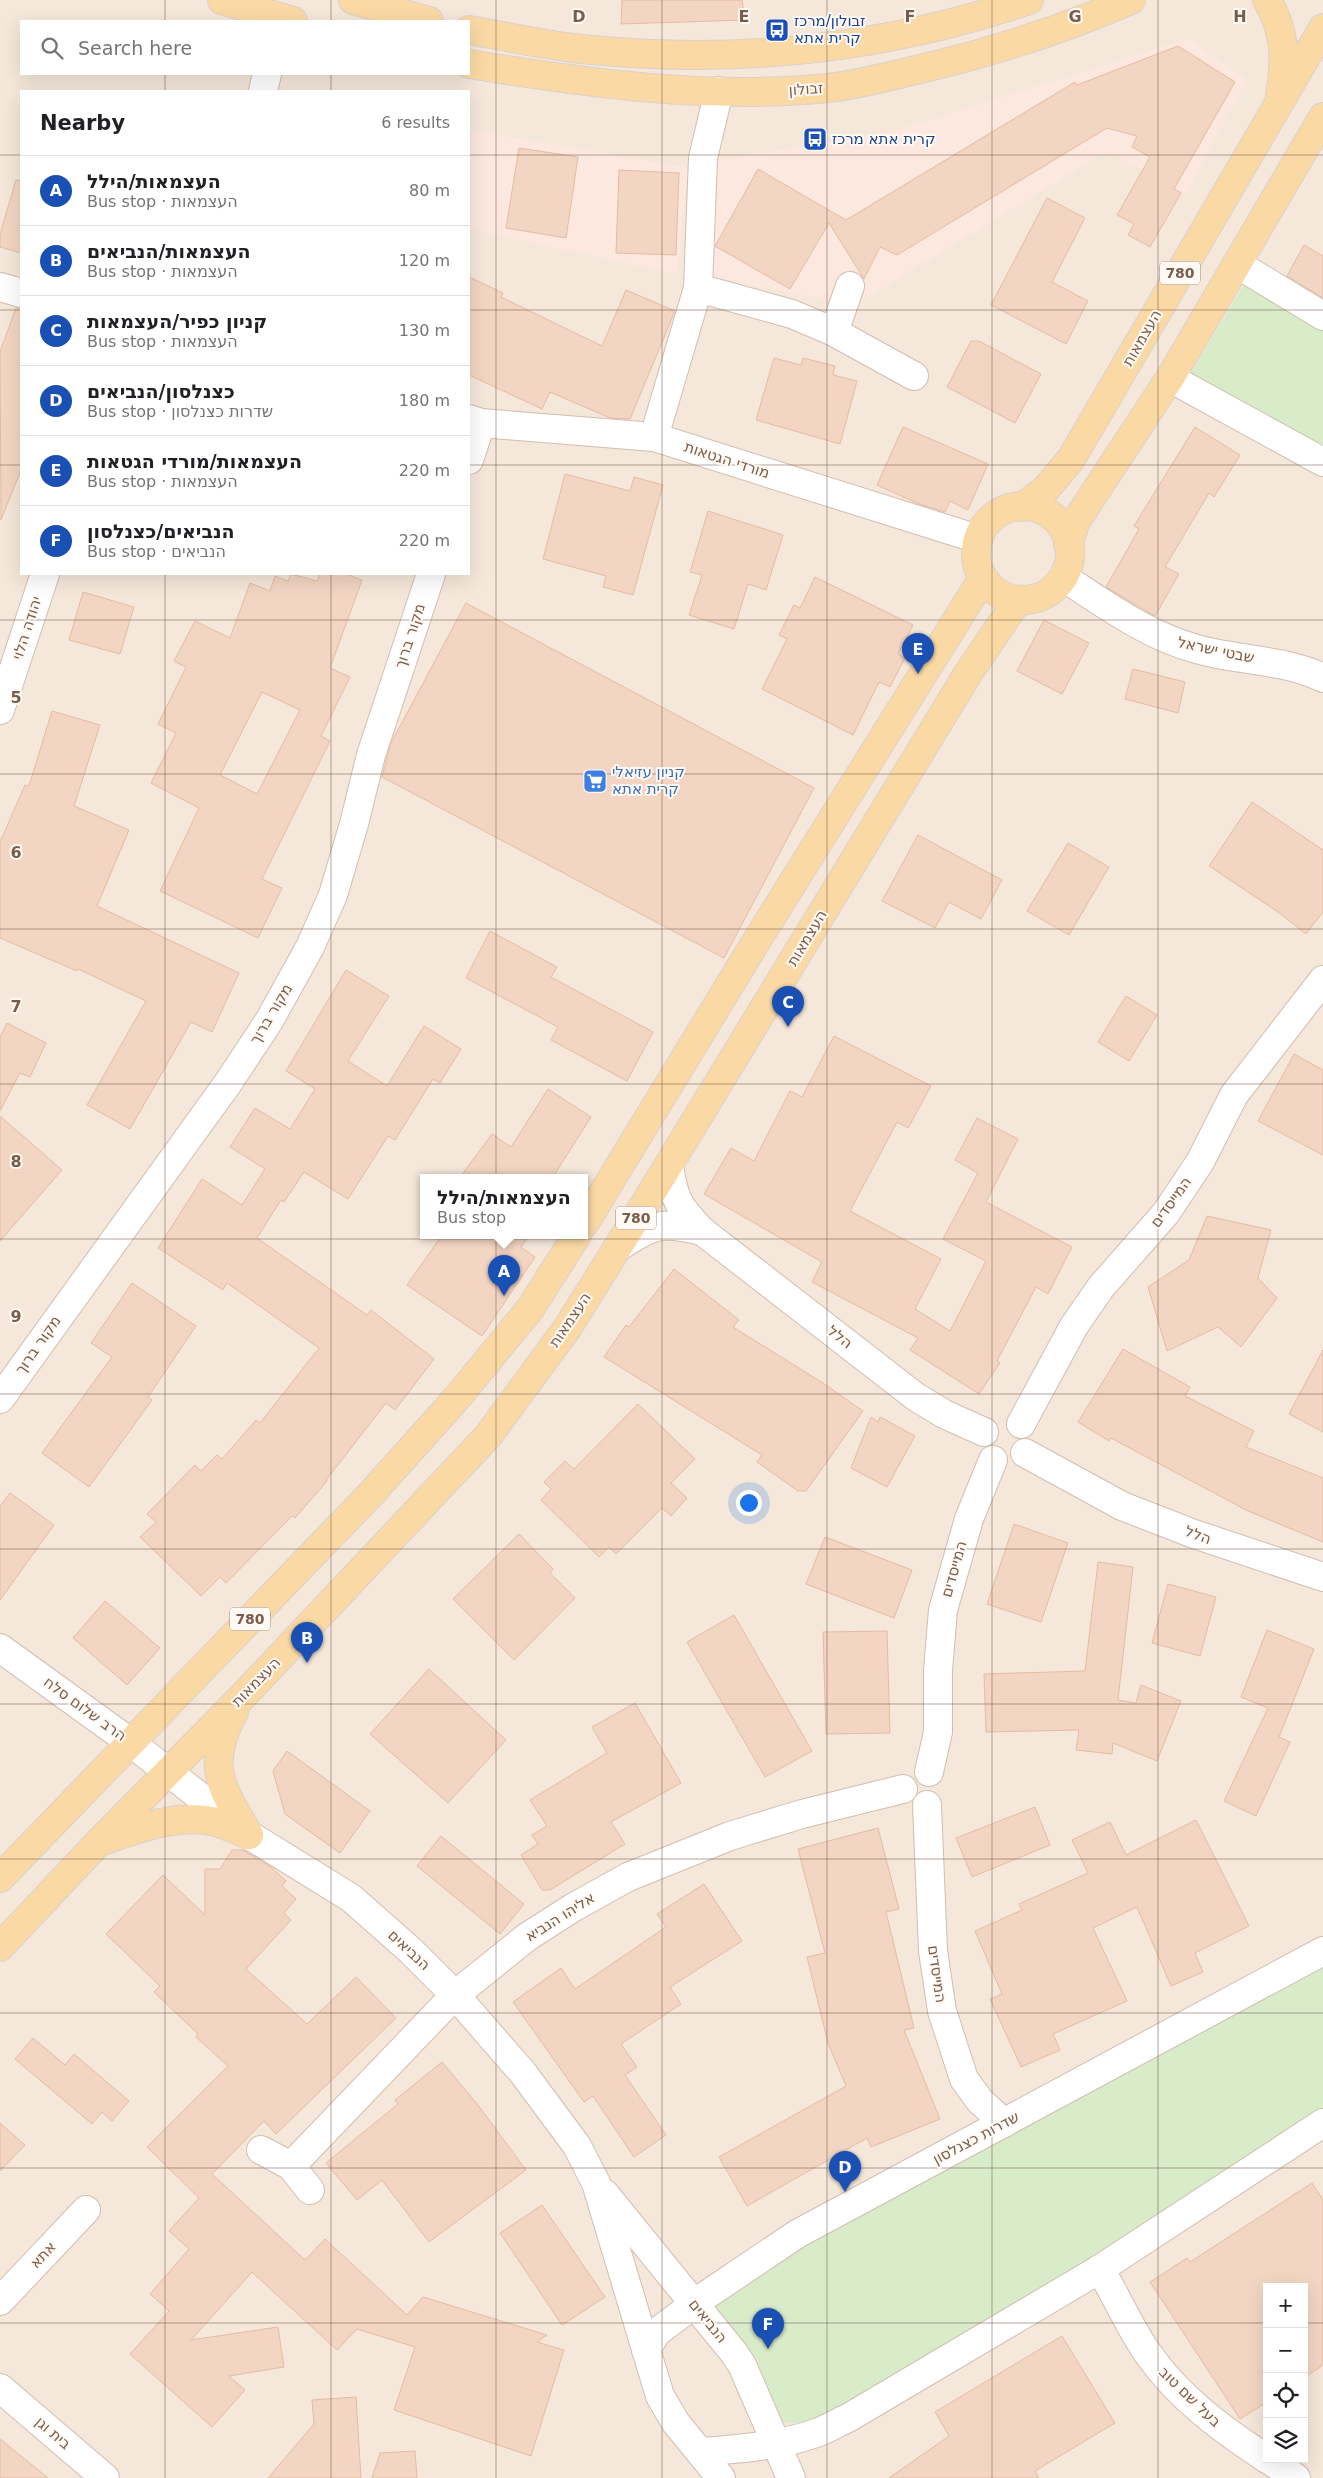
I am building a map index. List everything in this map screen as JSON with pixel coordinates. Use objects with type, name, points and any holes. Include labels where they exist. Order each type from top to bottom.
[{"type":"main road","points":[[222,0],[285,20]]},
{"type":"main road","points":[[353,0],[425,20]]},
{"type":"main road","points":[[470,30],[591,50],[711,56],[816,50],[868,42],[975,18],[1029,0]]},
{"type":"main road","name":"זבולון","points":[[470,64],[585,80],[672,89],[777,91],[828,88],[876,80],[1002,48],[1131,0]]},
{"type":"main road","points":[[1267,0],[1278,20],[1282,38],[1283,78],[1279,105]]},
{"type":"main road","name":"העצמאות","points":[[1022,507],[1045,490],[1070,459],[1323,28]]},
{"type":"main road","name":"780","points":[[1068,544],[1076,521],[1170,378],[1323,117]]},
{"type":"main road","points":[[1022,507],[1036,508],[1058,522],[1068,544],[1069,563],[1064,577],[1055,588],[1032,600],[1004,597],[992,589],[983,578],[977,566],[975,552],[984,526],[994,516],[1008,509],[1022,507]]},
{"type":"main road","name":"780","points":[[588,1217],[759,936],[983,578]]},
{"type":"main road","name":"העצמאות","points":[[0,1947],[99,1842],[243,1696],[488,1436],[568,1327],[669,1166],[969,672],[1018,600]]},
{"type":"main road","name":"780","points":[[0,1878],[369,1496],[450,1406],[530,1310],[574,1239]]},
{"type":"main road","points":[[243,1696],[228,1724],[218,1763],[219,1776],[227,1797],[249,1835]]},
{"type":"main road","points":[[99,1842],[142,1828],[180,1820],[216,1822],[249,1835]]},
{"type":"street","points":[[263,90],[267,75]]},
{"type":"street","points":[[654,437],[698,288],[703,158],[719,91]]},
{"type":"street","points":[[1237,264],[1323,316]]},
{"type":"street","points":[[834,332],[850,286]]},
{"type":"street","points":[[0,288],[20,293]]},
{"type":"street","points":[[698,288],[792,314],[834,332],[914,376]]},
{"type":"street","points":[[1170,378],[1323,462]]},
{"type":"street","points":[[470,454],[475,421]]},
{"type":"street","name":"מורדי הגטאות","points":[[475,421],[654,437],[978,539]]},
{"type":"street","name":"יהודה הלוי","points":[[0,710],[45,575]]},
{"type":"street","name":"מקור ברוך","points":[[0,1399],[228,1083],[269,1021],[310,948],[333,895],[354,824],[371,755],[431,575]]},
{"type":"street","name":"שבטי ישראל","points":[[1064,577],[1119,614],[1164,638],[1198,650],[1274,663],[1323,678]]},
{"type":"street","name":"המייסדים","points":[[1020,1424],[1074,1326],[1101,1287],[1166,1213],[1200,1162],[1234,1096],[1323,980]]},
{"type":"street","name":"הלל","points":[[669,1166],[672,1189],[680,1208],[702,1231],[916,1397],[944,1414],[984,1432]]},
{"type":"street","name":"הלל","points":[[618,1247],[650,1227],[673,1224],[702,1231]]},
{"type":"street","points":[[1000,1419],[1014,1420],[1020,1424],[1029,1441],[1025,1453],[1010,1464],[993,1460],[984,1451],[984,1432],[993,1422],[1000,1419]]},
{"type":"street","name":"הלל","points":[[1025,1453],[1122,1506],[1194,1534],[1323,1576]]},
{"type":"street","name":"המייסדים","points":[[929,1772],[938,1732],[938,1671],[943,1610],[969,1518],[993,1460]]},
{"type":"street","name":"הרב שלום סלח","points":[[0,1648],[130,1742],[168,1772]]},
{"type":"street","points":[[921,1770],[929,1772],[936,1777],[940,1789],[936,1800],[928,1805],[912,1804],[905,1796],[903,1789],[907,1777],[913,1772],[921,1770]]},
{"type":"street","name":"הנביאים","points":[[168,1772],[249,1835],[351,1898],[410,1950],[455,1995],[523,2073],[577,2146],[596,2183],[660,2396],[676,2423],[721,2478]]},
{"type":"street","name":"אליהו הנביא","points":[[291,2166],[455,1995],[527,1937],[574,1907],[628,1877],[730,1836],[802,1814],[903,1789]]},
{"type":"street","name":"המייסדים","points":[[928,1805],[933,1951],[942,2011],[964,2079],[980,2101],[1004,2123]]},
{"type":"street","name":"שדרות כצנלסון","points":[[646,2350],[657,2332],[694,2304],[797,2234],[1323,1951]]},
{"type":"street","points":[[700,2452],[737,2449],[817,2433],[848,2418],[1100,2269],[1323,2123]]},
{"type":"street","points":[[262,2150],[291,2166],[310,2190]]},
{"type":"street","name":"הנביאים","points":[[596,2183],[742,2365],[791,2478]]},
{"type":"street","name":"אתא","points":[[0,2301],[86,2210]]},
{"type":"street","name":"בעל שם טוב","points":[[1100,2269],[1148,2354],[1161,2371],[1188,2400],[1219,2426],[1263,2456]]},
{"type":"street","name":"בית וגן","points":[[0,2388],[105,2478]]},
{"type":"street","name":"בעל שם טוב","points":[[1273,2463],[1296,2478]]},
{"type":"shaded area","points":[[0,0],[1323,0],[1323,2478],[0,2478]]},
{"type":"shaded area","points":[[1189,39],[1246,80],[1187,194],[1107,151],[854,305],[711,277],[719,160],[895,131]]},
{"type":"shaded area","points":[[470,130],[688,168],[677,274],[470,229]]},
{"type":"green space","points":[[1249,276],[1323,322],[1323,451],[1188,377]]},
{"type":"green space","points":[[1323,1954],[1323,2111],[1166,2215],[817,2422],[780,2423],[711,2310],[764,2266]]},
{"type":"building","points":[[622,0],[742,0],[745,20],[621,24]]},
{"type":"building","points":[[1178,46],[1235,82],[1174,189],[1181,193],[1150,247],[1128,235],[1134,224],[1117,215],[1150,157],[1132,147],[1137,136],[1107,128],[897,255],[880,247],[864,279],[829,223],[790,289],[715,246],[758,169],[846,220],[1075,82],[1077,85]]},
{"type":"building","points":[[519,148],[578,157],[566,238],[506,228]]},
{"type":"building","points":[[619,170],[679,173],[676,255],[616,253]]},
{"type":"building","points":[[16,180],[20,181],[20,253],[0,247],[0,234]]},
{"type":"building","points":[[1047,198],[1085,218],[1052,282],[1088,301],[1066,344],[991,305]]},
{"type":"building","points":[[1304,245],[1323,256],[1323,298],[1287,276]]},
{"type":"building","points":[[470,277],[503,293],[501,297],[602,346],[626,290],[675,311],[630,419],[610,418],[550,392],[542,409],[470,375]]},
{"type":"building","points":[[16,308],[20,308],[20,472],[1,520],[0,352]]},
{"type":"building","points":[[971,341],[979,341],[1041,374],[1015,423],[947,387]]},
{"type":"building","points":[[774,358],[801,365],[803,358],[835,366],[833,375],[857,381],[840,444],[756,420]]},
{"type":"building","points":[[903,427],[988,464],[968,510],[950,501],[945,512],[919,504],[877,485]]},
{"type":"building","points":[[1195,427],[1240,455],[1214,497],[1209,493],[1165,567],[1179,574],[1155,616],[1106,587],[1139,529],[1134,526]]},
{"type":"building","points":[[565,474],[630,491],[634,477],[663,485],[633,595],[603,587],[606,576],[543,559]]},
{"type":"building","points":[[708,511],[783,535],[766,590],[748,584],[734,629],[689,615],[702,575],[690,572]]},
{"type":"building","points":[[291,575],[317,581],[320,575],[349,575],[362,580],[330,668],[350,677],[321,736],[330,741],[262,879],[282,888],[258,938],[160,891],[199,808],[151,783],[176,733],[158,724],[186,667],[174,661],[195,621],[230,638],[250,583],[270,591],[275,576],[288,581]],"holes":[[[262,692],[300,710],[257,794],[220,775]]]},
{"type":"building","points":[[815,577],[913,625],[898,654],[905,658],[890,687],[879,682],[853,735],[762,689],[787,639],[779,635],[794,605],[800,608]]},
{"type":"building","points":[[83,592],[134,607],[120,654],[69,640]]},
{"type":"building","name":"קניון עזיאלי קרית אתא","points":[[466,603],[814,788],[724,958],[382,777],[391,743]]},
{"type":"building","points":[[1044,620],[1089,643],[1062,694],[1017,671]]},
{"type":"building","points":[[1133,669],[1185,682],[1178,713],[1125,699]]},
{"type":"building","points":[[52,711],[100,725],[74,806],[129,830],[97,906],[239,973],[212,1032],[191,1022],[130,1129],[87,1105],[146,1001],[78,969],[77,971],[0,938],[0,842],[25,785],[29,786]]},
{"type":"building","points":[[1252,802],[1323,850],[1323,912],[1306,934],[1278,912],[1209,866]]},
{"type":"building","points":[[918,835],[1002,880],[981,919],[949,902],[935,928],[882,901]]},
{"type":"building","points":[[1068,843],[1109,867],[1069,935],[1027,911]]},
{"type":"building","points":[[490,931],[557,967],[551,977],[653,1032],[627,1081],[551,1040],[558,1027],[466,978]]},
{"type":"building","points":[[346,970],[389,996],[348,1061],[387,1086],[424,1026],[461,1049],[440,1083],[433,1079],[395,1140],[388,1136],[348,1199],[304,1172],[284,1202],[281,1200],[257,1238],[367,1315],[371,1310],[434,1359],[395,1410],[386,1403],[327,1481],[295,1518],[292,1516],[226,1583],[220,1577],[201,1596],[140,1537],[156,1522],[147,1514],[195,1465],[201,1471],[217,1455],[222,1459],[256,1420],[260,1423],[319,1348],[227,1283],[223,1290],[158,1248],[202,1179],[242,1205],[265,1169],[230,1147],[255,1108],[290,1129],[315,1089],[286,1071]]},
{"type":"building","points":[[1126,996],[1157,1015],[1129,1061],[1098,1042]]},
{"type":"building","points":[[7,1023],[46,1043],[30,1077],[20,1073],[0,1111],[0,1037]]},
{"type":"building","points":[[834,1036],[931,1086],[908,1128],[897,1122],[850,1211],[941,1259],[915,1309],[950,1331],[986,1261],[943,1239],[978,1173],[955,1160],[977,1118],[1018,1139],[986,1202],[1072,1247],[1048,1294],[1036,1287],[997,1361],[1000,1363],[979,1394],[910,1350],[918,1338],[812,1282],[822,1262],[704,1194],[731,1148],[754,1161],[790,1091],[802,1097]]},
{"type":"building","points":[[1294,1054],[1323,1070],[1323,1155],[1258,1121]]},
{"type":"building","points":[[548,1089],[591,1117],[555,1174],[462,1174],[492,1134],[511,1147]]},
{"type":"building","points":[[0,1116],[62,1170],[0,1241]]},
{"type":"building","points":[[1207,1216],[1271,1230],[1258,1278],[1277,1298],[1241,1347],[1218,1327],[1167,1351],[1148,1287],[1189,1260]]},
{"type":"building","points":[[439,1239],[527,1239],[521,1247],[535,1257],[482,1336],[407,1285]]},
{"type":"building","points":[[674,1269],[739,1320],[733,1327],[823,1383],[863,1411],[806,1491],[798,1491],[757,1462],[762,1455],[604,1357],[626,1325],[629,1327]]},
{"type":"building","points":[[132,1283],[196,1326],[148,1397],[152,1400],[89,1487],[42,1453],[112,1357],[91,1343]]},
{"type":"building","points":[[1123,1349],[1190,1387],[1185,1396],[1254,1431],[1246,1447],[1323,1478],[1323,1542],[1248,1511],[1111,1438],[1109,1441],[1078,1422]]},
{"type":"building","points":[[1323,1350],[1323,1432],[1289,1414]]},
{"type":"building","points":[[638,1404],[695,1459],[671,1483],[687,1498],[671,1516],[662,1508],[616,1554],[609,1547],[599,1557],[541,1500],[551,1489],[544,1482],[565,1461],[574,1469]]},
{"type":"building","points":[[871,1417],[878,1422],[880,1417],[915,1436],[887,1487],[851,1468]]},
{"type":"building","points":[[10,1493],[54,1525],[0,1600],[0,1506]]},
{"type":"building","points":[[1014,1524],[1068,1543],[1041,1622],[987,1604]]},
{"type":"building","points":[[519,1534],[553,1569],[550,1573],[575,1598],[514,1660],[453,1599]]},
{"type":"building","points":[[825,1537],[912,1570],[894,1618],[806,1584]]},
{"type":"building","points":[[1098,1562],[1133,1567],[1118,1700],[1136,1703],[1141,1685],[1181,1701],[1157,1761],[1113,1743],[1112,1754],[1076,1750],[1079,1730],[986,1732],[984,1674],[1085,1671]]},
{"type":"building","points":[[1168,1584],[1216,1597],[1200,1656],[1152,1643]]},
{"type":"building","points":[[105,1601],[160,1648],[127,1685],[73,1638]]},
{"type":"building","points":[[734,1615],[812,1751],[765,1777],[687,1642]]},
{"type":"building","points":[[1267,1630],[1314,1649],[1279,1737],[1290,1742],[1256,1816],[1224,1801],[1268,1708],[1241,1697]]},
{"type":"building","points":[[887,1631],[890,1733],[826,1734],[823,1632]]},
{"type":"building","points":[[429,1669],[506,1740],[448,1803],[370,1734]]},
{"type":"building","points":[[635,1703],[681,1783],[611,1822],[625,1844],[550,1890],[542,1890],[521,1855],[538,1844],[532,1835],[547,1826],[530,1800],[607,1753],[592,1727]]},
{"type":"building","points":[[287,1751],[370,1811],[340,1853],[285,1814],[273,1771]]},
{"type":"building","points":[[1035,1807],[1050,1845],[972,1877],[956,1838]]},
{"type":"building","points":[[1196,1820],[1249,1926],[1195,1953],[1203,1972],[1171,1986],[1137,1907],[1093,1928],[1127,2001],[1053,2034],[1060,2050],[1021,2067],[990,1999],[1002,1994],[975,1931],[1022,1910],[1019,1904],[1088,1873],[1072,1840],[1110,1822],[1126,1855]]},
{"type":"building","points":[[878,1828],[899,1909],[886,1912],[914,2028],[904,2030],[940,2119],[871,2147],[867,2138],[747,2206],[719,2157],[846,2086],[828,2043],[807,1957],[825,1953],[798,1849]]},
{"type":"building","points":[[441,1836],[524,1904],[500,1934],[417,1866]]},
{"type":"building","points":[[232,1850],[243,1850],[271,1867],[286,1881],[282,1886],[296,1899],[284,1913],[291,1920],[246,1969],[307,2024],[356,1977],[396,2018],[276,2134],[264,2121],[212,2174],[305,2260],[325,2239],[407,2315],[423,2297],[547,2335],[537,2342],[564,2350],[531,2456],[394,2410],[415,2347],[357,2329],[337,2350],[252,2272],[191,2340],[278,2327],[284,2367],[229,2376],[245,2390],[212,2427],[130,2354],[169,2311],[150,2294],[189,2249],[169,2231],[199,2198],[147,2147],[228,2066],[196,2037],[198,2034],[154,1992],[160,1986],[106,1934],[163,1875],[205,1915],[205,1869],[220,1869]]},
{"type":"building","points":[[704,1884],[742,1941],[670,1987],[681,2004],[621,2044],[637,2067],[625,2075],[666,2135],[634,2157],[593,2096],[584,2102],[513,2002],[561,1968],[575,1989],[666,1927],[657,1914]]},
{"type":"building","points":[[33,2038],[65,2065],[74,2054],[129,2101],[112,2121],[102,2112],[92,2124],[15,2059]]},
{"type":"building","points":[[442,2062],[478,2105],[526,2170],[429,2242],[382,2180],[357,2200],[326,2163],[398,2104],[395,2100]]},
{"type":"building","points":[[0,2123],[25,2145],[0,2171]]},
{"type":"building","points":[[1312,2183],[1323,2200],[1323,2365],[1308,2375],[1308,2283],[1263,2283],[1263,2405],[1240,2419],[1150,2282],[1187,2258],[1190,2262]]},
{"type":"building","points":[[542,2205],[605,2297],[562,2325],[500,2233]]},
{"type":"building","points":[[1062,2336],[1115,2423],[1035,2471],[1039,2478],[889,2478],[949,2436],[935,2412]]},
{"type":"building","points":[[356,2397],[361,2478],[268,2478],[314,2424],[312,2400]]},
{"type":"building","points":[[0,2439],[48,2478],[0,2478]]},
{"type":"building","points":[[415,2451],[417,2478],[372,2478],[380,2453]]},
{"type":"place","name":"זבולון/מרכז קרית אתא","points":[[777,30]]},
{"type":"place","name":"קרית אתא מרכז","points":[[815,139]]},
{"type":"place","name":"העצמאות/מורדי הגטאות","points":[[918,674]]},
{"type":"place","name":"קניון עזיאלי קרית אתא","points":[[595,781]]},
{"type":"place","name":"קניון כפיר/העצמאות","points":[[788,1027]]},
{"type":"place","name":"העצמאות/הילל","points":[[504,1296]]},
{"type":"place","name":"העצמאות/הנביאים","points":[[307,1663]]},
{"type":"place","name":"כצנלסון/הנביאים","points":[[845,2192]]},
{"type":"place","name":"הנביאים/כצנלסון","points":[[768,2349]]}]
